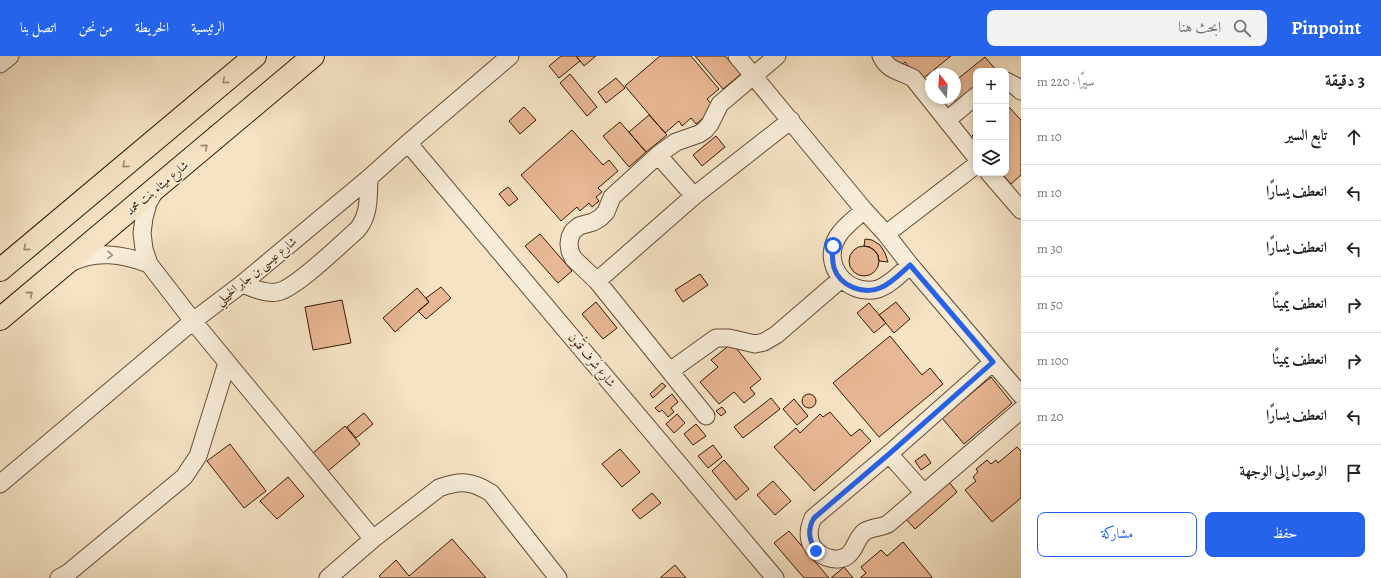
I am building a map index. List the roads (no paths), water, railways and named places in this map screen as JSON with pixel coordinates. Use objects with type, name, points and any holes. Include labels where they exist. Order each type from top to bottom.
[{"type":"main road","points":[[0,270],[255,56]]},
{"type":"main road","name":"شارع ميثاء بنت محمد","points":[[0,319],[313,56]]},
{"type":"street","points":[[0,64],[10,56]]},
{"type":"street","name":"شارع عيسى بن جابر الخييلي","points":[[0,484],[193,321],[242,284],[369,178],[408,142],[510,56]]},
{"type":"street","points":[[737,56],[864,210],[886,234],[910,265],[1021,395]]},
{"type":"street","points":[[706,416],[597,281],[573,258],[569,244],[570,237],[573,231],[579,226],[593,222],[600,218],[606,212],[612,196],[658,156],[676,142],[706,130],[720,104],[777,56]]},
{"type":"street","points":[[881,56],[889,68],[913,78],[973,153]]},
{"type":"street","points":[[1009,82],[1021,91]]},
{"type":"street","points":[[947,120],[973,98]]},
{"type":"street","points":[[597,281],[694,196],[790,120]]},
{"type":"street","name":"شارع شَرف قَنُّون","points":[[408,142],[775,578]]},
{"type":"street","points":[[658,156],[694,196]]},
{"type":"street","points":[[886,234],[973,167]]},
{"type":"street","points":[[992,176],[1020,207]]},
{"type":"street","points":[[242,284],[270,293],[278,292],[292,286],[362,224],[368,211],[369,178]]},
{"type":"street","points":[[156,189],[148,203],[142,233],[144,249],[149,264],[193,321],[373,540]]},
{"type":"street","points":[[864,210],[838,236],[833,246],[833,264],[841,279],[849,286],[859,289],[880,288],[889,283],[910,265]]},
{"type":"street","points":[[60,268],[76,260],[94,255],[113,254],[131,257],[149,264]]},
{"type":"street","points":[[670,371],[716,338],[729,338],[755,344],[769,339],[776,335],[841,279]]},
{"type":"street","points":[[59,578],[80,564],[184,477],[198,456],[227,362]]},
{"type":"street","points":[[993,362],[814,518],[810,524],[809,531],[812,545],[816,551],[827,558],[834,559],[846,556],[851,552],[859,536],[866,531],[888,524],[923,492],[1021,410]]},
{"type":"street","points":[[889,454],[923,492]]},
{"type":"street","points":[[328,578],[439,488],[452,483],[466,482],[479,486],[491,493],[549,575]]}]
